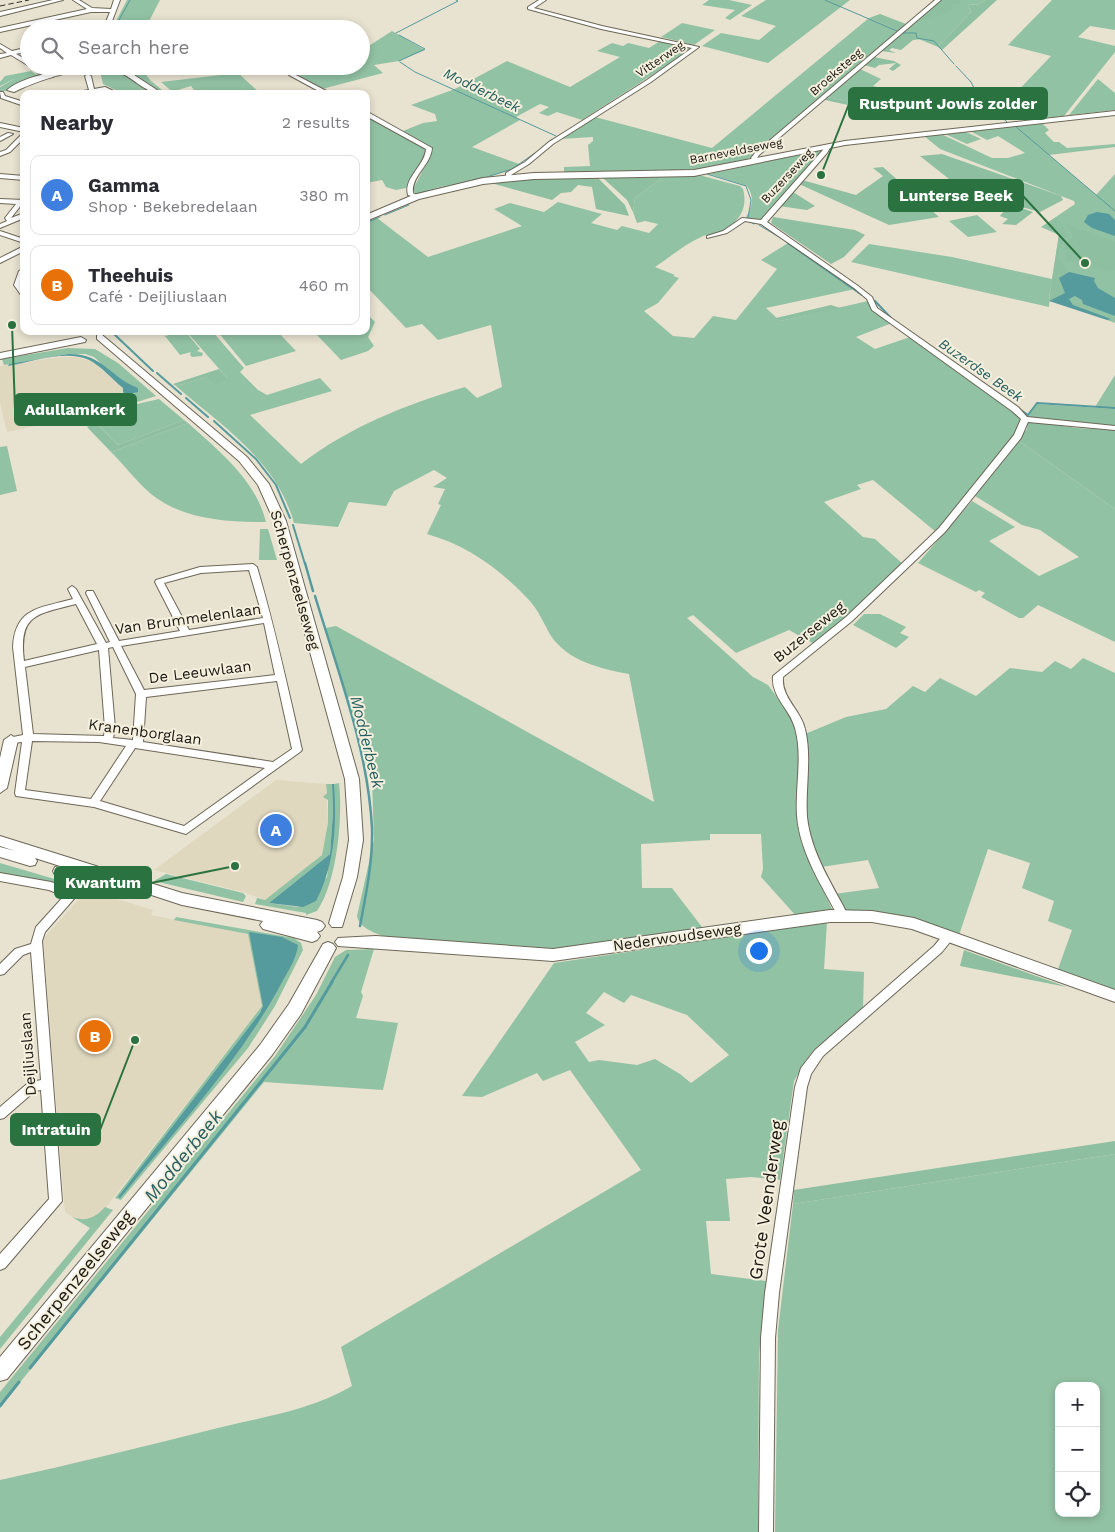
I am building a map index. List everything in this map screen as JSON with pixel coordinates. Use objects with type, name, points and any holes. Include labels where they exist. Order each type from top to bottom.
[{"type":"main road","points":[[1,93],[48,76],[58,75]]},
{"type":"main road","points":[[128,75],[152,90]]},
{"type":"main road","name":"Barneveldseweg","points":[[370,216],[416,198],[466,184],[509,178],[681,174],[758,161],[828,146],[1115,113]]},
{"type":"main road","points":[[0,356],[91,337]]},
{"type":"main road","name":"Scherpenzeelseweg","points":[[0,1372],[266,1050],[295,1009],[329,934],[350,877],[356,840],[352,779],[280,521],[270,496],[243,459],[127,360],[91,337]]},
{"type":"main road","points":[[0,788],[11,740]]},
{"type":"main road","points":[[0,841],[88,875]]},
{"type":"main road","points":[[0,852],[88,875]]},
{"type":"main road","name":"Nederwoudseweg","points":[[88,875],[329,934],[376,942],[519,954],[553,954],[843,914],[887,918],[948,937],[1115,996]]},
{"type":"street","points":[[1,16],[60,0]]},
{"type":"street","points":[[76,0],[92,10]]},
{"type":"street","points":[[111,10],[117,0]]},
{"type":"street","name":"Vitterweg","points":[[509,178],[508,174],[527,163],[551,143],[649,81],[696,47],[601,27],[530,8],[543,0]]},
{"type":"street","name":"Broeksteeg","points":[[758,161],[754,156],[938,0]]},
{"type":"street","points":[[51,20],[92,10],[111,10]]},
{"type":"street","points":[[110,20],[114,12],[111,10]]},
{"type":"street","points":[[1,16],[14,27]]},
{"type":"street","points":[[0,30],[20,26]]},
{"type":"street","points":[[0,46],[20,59]]},
{"type":"street","points":[[0,56],[20,52]]},
{"type":"street","points":[[293,75],[321,90]]},
{"type":"street","points":[[88,76],[92,90]]},
{"type":"street","points":[[1,93],[3,97],[20,103]]},
{"type":"street","points":[[370,115],[429,148],[428,158],[408,191],[416,198]]},
{"type":"street","points":[[0,125],[20,130]]},
{"type":"street","points":[[0,140],[10,134]]},
{"type":"street","points":[[0,153],[8,151],[20,136]]},
{"type":"street","name":"Buzerseweg","points":[[763,222],[826,152],[828,146]]},
{"type":"street","points":[[0,176],[20,178]]},
{"type":"street","points":[[0,201],[20,202]]},
{"type":"street","points":[[11,222],[8,218],[20,204]]},
{"type":"street","points":[[0,226],[20,217]]},
{"type":"street","name":"Buzerseweg","points":[[709,237],[725,232],[744,219],[763,222],[856,287],[870,298],[874,309],[1015,409],[1025,419],[1018,436],[942,530],[849,619],[778,676],[777,687],[800,727],[802,742],[802,818],[806,841],[843,914]]},
{"type":"street","points":[[0,233],[20,240]]},
{"type":"street","points":[[0,261],[20,250]]},
{"type":"street","points":[[1025,419],[1115,428]]},
{"type":"street","points":[[186,634],[159,582],[200,570],[253,567],[268,620]]},
{"type":"street","points":[[72,589],[103,646],[110,728],[108,740]]},
{"type":"street","points":[[90,593],[141,694]]},
{"type":"street","points":[[78,601],[38,612],[22,622],[16,637],[28,738],[20,792],[94,803],[186,830],[274,766]]},
{"type":"street","name":"Van Brummelenlaan","points":[[20,665],[103,646],[268,620],[298,750],[274,766]]},
{"type":"street","name":"De Leeuwlaan","points":[[135,743],[141,694],[282,677]]},
{"type":"street","name":"Kranenborglaan","points":[[11,740],[28,738],[108,740],[274,766]]},
{"type":"street","points":[[94,803],[135,743]]},
{"type":"street","name":"Deijliuslaan","points":[[0,1264],[56,1201],[35,947],[40,930],[88,875]]},
{"type":"street","points":[[0,877],[51,886],[71,894]]},
{"type":"street","name":"Grote Veenderweg","points":[[766,1532],[768,1338],[772,1293],[801,1087],[805,1072],[819,1053],[938,949],[948,937]]},
{"type":"street","points":[[0,971],[19,952],[35,947]]},
{"type":"street","points":[[0,1114],[32,1087],[46,1084]]},
{"type":"shaded area","points":[[60,357],[77,357],[93,362],[123,388],[126,395],[130,396],[135,405],[7,432],[0,402],[0,366]]},
{"type":"shaded area","points":[[276,780],[326,784],[328,823],[322,855],[271,896],[265,900],[243,892],[154,870]]},
{"type":"shaded area","points":[[87,890],[82,896],[91,899],[97,893],[153,910],[151,915],[248,934],[262,1006],[90,1228],[65,1212],[43,939]]},
{"type":"green space","points":[[127,0],[160,0],[150,20],[117,20]]},
{"type":"green space","points":[[709,0],[729,0],[752,5],[730,20],[725,18],[735,10],[702,5]]},
{"type":"green space","points":[[766,0],[850,0],[768,63],[702,46],[721,33],[759,40],[776,26],[741,16]]},
{"type":"green space","points":[[940,0],[985,0],[980,4],[968,5],[971,12],[938,47],[902,32]]},
{"type":"green space","points":[[943,0],[960,0],[960,4],[949,5],[953,8],[951,12],[920,21]]},
{"type":"green space","points":[[985,0],[997,0],[942,50],[938,47],[971,12],[968,5],[980,4]]},
{"type":"green space","points":[[1052,0],[1115,0],[1115,30],[1090,26],[1078,37],[1115,46],[1115,52],[1064,116],[1025,120],[1008,101],[1051,56],[1008,45]]},
{"type":"green space","points":[[880,14],[906,24],[899,31],[869,18]]},
{"type":"green space","points":[[869,18],[899,31],[747,160],[690,171],[564,173],[564,167],[590,166],[588,145],[593,141],[593,137],[560,139],[595,117],[712,148]]},
{"type":"green space","points":[[682,23],[715,30],[694,45],[661,37]]},
{"type":"green space","points":[[392,31],[425,50],[399,61],[374,65],[383,73],[322,89],[299,75],[370,75],[370,45]]},
{"type":"green space","points":[[902,32],[922,39],[913,40],[901,50],[892,48],[889,50],[896,53],[881,51]]},
{"type":"green space","points":[[662,40],[694,48],[582,120],[557,112],[548,116],[539,113],[549,107],[540,104],[516,117],[520,120],[472,147],[522,165],[496,175],[416,194],[412,191],[430,157],[431,149],[403,131],[423,123],[437,121],[435,114],[411,105],[455,89],[507,61],[570,87],[620,57],[597,51],[612,43],[623,46],[628,43],[649,48]]},
{"type":"green space","points":[[874,57],[894,61],[901,65],[893,71],[889,69],[896,63],[879,65],[875,68],[864,65]]},
{"type":"green space","points":[[860,69],[881,79],[873,86],[896,92],[894,94],[887,93],[875,107],[827,97]]},
{"type":"green space","points":[[20,73],[20,75],[42,75],[10,90],[0,92],[0,87],[16,78],[0,86],[0,82],[5,76]]},
{"type":"green space","points":[[101,75],[124,75],[148,90],[116,90],[103,84]]},
{"type":"green space","points":[[131,75],[146,75],[162,90],[156,90]]},
{"type":"green space","points":[[221,75],[240,75],[257,90],[194,90],[191,86],[170,90],[161,82]]},
{"type":"green space","points":[[1098,79],[1115,93],[1115,110],[1069,115]]},
{"type":"green space","points":[[888,93],[894,94],[880,112],[825,100],[827,97],[875,107]]},
{"type":"green space","points":[[370,118],[427,150],[426,157],[406,188],[396,190],[386,187],[382,180],[370,182]]},
{"type":"green space","points":[[1042,123],[1049,130],[1045,133],[1054,142],[1059,142],[1067,148],[1115,144],[1115,147],[1049,155],[1096,195],[1115,174],[1115,323],[1107,320],[1109,319],[1050,300],[1049,307],[851,262],[869,244],[952,257],[1052,279],[1059,235],[1041,227],[1075,204],[1074,201],[940,149],[924,136],[941,134],[992,158],[1008,158],[1025,153],[998,136],[987,140],[970,131]]},
{"type":"green space","points":[[966,132],[981,139],[967,144],[945,134]]},
{"type":"green space","points":[[825,149],[758,222],[745,219],[752,202],[747,186],[709,174]]},
{"type":"green space","points":[[942,154],[1061,196],[1063,200],[1040,212],[1014,205],[983,206],[920,156]]},
{"type":"green space","points":[[883,167],[939,217],[889,225],[799,184],[802,180],[856,195],[883,176],[873,168]]},
{"type":"green space","points":[[699,175],[740,186],[743,189],[744,197],[742,211],[735,222],[723,230],[695,240],[655,267],[679,278],[658,303],[644,311],[673,336],[694,338],[713,316],[736,320],[777,269],[761,260],[788,243],[855,289],[766,308],[780,321],[868,301],[892,323],[856,337],[875,349],[910,337],[1018,415],[1023,425],[936,532],[873,480],[857,485],[861,489],[824,502],[863,537],[875,539],[904,565],[878,592],[814,644],[789,630],[736,653],[693,615],[687,618],[753,677],[768,685],[798,726],[799,833],[815,874],[833,911],[797,917],[761,877],[763,869],[761,834],[710,834],[710,840],[641,844],[642,888],[672,888],[705,931],[569,952],[400,941],[374,933],[363,926],[357,916],[374,840],[372,780],[326,628],[336,626],[654,802],[629,674],[596,666],[566,652],[551,636],[533,604],[507,579],[483,560],[469,552],[427,534],[441,505],[438,504],[445,489],[433,487],[447,478],[434,470],[394,491],[386,506],[349,502],[338,527],[294,523],[286,501],[275,481],[261,463],[246,446],[176,386],[207,377],[228,379],[190,335],[215,335],[244,368],[240,372],[258,390],[267,395],[320,378],[332,391],[250,415],[301,464],[339,439],[400,409],[465,387],[477,398],[502,387],[491,325],[438,340],[422,324],[406,328],[370,290],[370,221],[377,218],[428,257],[522,226],[494,209],[510,203],[544,212],[558,202],[602,214],[591,223],[617,230],[622,226],[649,233],[658,224],[645,221],[637,223],[633,212],[635,198],[663,177]]},
{"type":"green space","points":[[663,177],[635,198],[633,212],[627,200],[603,178]]},
{"type":"green space","points":[[598,178],[625,205],[629,216],[596,209],[592,187],[578,185],[571,192],[561,193],[552,200],[487,182],[524,179]]},
{"type":"green space","points":[[793,192],[815,206],[807,210],[779,206]]},
{"type":"green space","points":[[1021,208],[1033,212],[1016,225],[1002,224],[1008,219],[1000,216],[1004,211]]},
{"type":"green space","points":[[977,215],[997,232],[968,237],[949,221]]},
{"type":"green space","points":[[773,217],[855,230],[865,235],[844,257],[831,264],[771,223]]},
{"type":"green space","points":[[1055,218],[1060,221],[1067,235],[1059,249],[1059,259],[1069,272],[1061,277],[1060,284],[1066,293],[1049,301],[1059,234],[1046,226]]},
{"type":"green space","points":[[1066,224],[1115,242],[1115,270],[1108,272],[1066,260],[1065,246],[1073,236]]},
{"type":"green space","points":[[831,305],[840,308],[780,321],[776,318]]},
{"type":"green space","points":[[370,317],[375,322],[370,333]]},
{"type":"green space","points":[[188,335],[200,349],[197,351],[203,353],[202,356],[192,357],[190,355],[191,352],[180,355],[165,336]]},
{"type":"green space","points":[[220,335],[281,335],[296,351],[246,366]]},
{"type":"green space","points":[[317,335],[369,335],[368,337],[374,346],[368,351],[341,360]]},
{"type":"green space","points":[[68,348],[95,349],[118,363],[156,396],[134,403],[130,396],[135,394],[94,357],[85,354],[68,354],[4,365],[2,359]]},
{"type":"green space","points":[[219,369],[228,379],[215,384],[207,377],[176,386],[173,384]]},
{"type":"green space","points":[[1115,375],[1115,409],[1095,407]]},
{"type":"green space","points":[[159,399],[184,420],[118,445],[88,415]]},
{"type":"green space","points":[[1036,404],[1115,409],[1115,427],[1027,418],[1026,416]]},
{"type":"green space","points":[[184,420],[188,423],[111,452],[87,427],[96,423],[118,445]]},
{"type":"green space","points":[[1028,421],[1077,428],[1115,430],[1115,509],[1018,440],[1027,429]]},
{"type":"green space","points":[[188,423],[224,456],[245,479],[254,492],[266,522],[206,518],[177,509],[151,494],[111,452]]},
{"type":"green space","points":[[1018,440],[1115,509],[1115,642],[1038,605],[1023,618],[1019,618],[981,597],[985,593],[979,590],[976,592],[918,563],[972,501],[1015,527],[989,541],[1039,576],[1079,557],[1040,530],[1022,525],[975,496]]},
{"type":"green space","points":[[7,446],[17,491],[0,495],[0,447]]},
{"type":"green space","points":[[260,529],[268,529],[277,560],[259,560]]},
{"type":"green space","points":[[864,614],[880,614],[906,627],[900,633],[909,637],[896,648],[853,625]]},
{"type":"green space","points":[[1083,658],[1115,673],[1115,993],[1057,972],[1072,930],[1048,921],[1054,901],[1022,888],[1030,863],[988,849],[958,938],[911,922],[843,910],[834,894],[879,888],[868,860],[821,867],[807,833],[805,734],[846,717],[886,709],[913,686],[925,692],[940,678],[976,696],[1010,668],[1042,672],[1055,661],[1071,669]]},
{"type":"green space","points":[[339,783],[339,831],[334,867],[324,899],[317,911],[306,915],[306,913],[255,904],[257,898],[265,900],[322,855],[328,823],[328,800],[323,797],[327,793],[326,784],[332,784],[333,813],[330,854],[269,903],[298,907],[327,877],[334,830],[334,784]]},
{"type":"green space","points":[[0,863],[75,885],[68,889],[0,874]]},
{"type":"green space","points":[[166,874],[243,893],[246,896],[243,902],[154,881]]},
{"type":"green space","points":[[176,917],[294,938],[301,943],[303,950],[275,1006],[248,1048],[121,1200],[115,1198],[262,1006],[248,934],[174,920]]},
{"type":"green space","points":[[827,922],[824,969],[864,972],[863,1008],[806,1060],[794,1081],[780,1180],[751,1177],[726,1179],[730,1221],[706,1221],[711,1274],[766,1281],[759,1354],[758,1532],[0,1532],[0,1480],[286,1412],[320,1401],[352,1386],[341,1347],[641,1170],[570,1070],[543,1081],[537,1073],[482,1097],[462,1096],[554,963]],"holes":[[[604,992],[624,1003],[631,995],[687,1015],[729,1055],[691,1083],[655,1059],[637,1065],[599,1060],[589,1062],[575,1042],[605,1025],[586,1013]]]},
{"type":"green space","points":[[374,949],[361,992],[363,996],[356,1018],[398,1023],[383,1090],[264,1082],[0,1407],[0,1392],[275,1056],[316,995],[335,957],[346,950]]},
{"type":"green space","points":[[964,950],[1067,987],[960,966]]},
{"type":"green space","points":[[1115,1141],[1115,1154],[793,1204],[794,1190]]},
{"type":"green space","points":[[1115,1154],[1115,1532],[775,1532],[778,1330],[793,1204]]},
{"type":"green space","points":[[105,1207],[113,1210],[0,1349],[0,1337],[90,1228],[72,1217],[90,1218],[98,1214]]},
{"type":"water","points":[[1097,212],[1109,214],[1115,220],[1115,236],[1092,228],[1084,222],[1088,215]]},
{"type":"water","points":[[1069,272],[1095,278],[1094,281],[1098,288],[1115,298],[1115,316],[1083,304],[1082,300],[1075,296],[1069,299],[1073,305],[1111,319],[1107,320],[1049,301],[1065,293],[1059,278]]},
{"type":"water","points":[[68,354],[90,357],[138,388],[138,392],[126,395],[123,392],[123,388],[102,369],[89,360],[70,356],[53,357]]},
{"type":"water","points":[[41,359],[8,366],[9,364]]},
{"type":"water","points":[[332,784],[334,784],[335,799],[333,844],[327,873],[316,901],[303,907],[269,903],[330,854],[333,813]]},
{"type":"water","points":[[249,932],[282,937],[298,945],[296,955],[265,1012],[247,1039],[188,1117],[120,1198],[118,1197],[260,1013],[263,1006]]},
{"type":"waterway","points":[[119,20],[130,0]]},
{"type":"waterway","name":"Modderbeek","points":[[396,33],[458,1],[456,0]]},
{"type":"waterway","points":[[825,0],[897,31]]},
{"type":"waterway","points":[[903,33],[916,33],[917,38],[934,41],[954,64]]},
{"type":"waterway","name":"Modderbeek","points":[[399,35],[425,49],[399,61]]},
{"type":"waterway","name":"Modderbeek","points":[[400,62],[415,72],[556,136]]},
{"type":"waterway","points":[[956,66],[971,82],[977,94],[1007,122]]},
{"type":"waterway","points":[[1015,126],[1115,211]]},
{"type":"waterway","name":"Modderbeek","points":[[538,151],[552,139]]},
{"type":"waterway","name":"Modderbeek","points":[[487,177],[512,169],[535,153]]},
{"type":"waterway","name":"Buzerdse Beek","points":[[707,174],[746,186],[751,200],[748,218]]},
{"type":"waterway","name":"Modderbeek","points":[[415,194],[482,178]]},
{"type":"waterway","name":"Modderbeek","points":[[385,215],[409,205]]},
{"type":"waterway","name":"Modderbeek","points":[[370,221],[380,217]]},
{"type":"waterway","name":"Buzerdse Beek","points":[[749,221],[754,224]]},
{"type":"waterway","name":"Buzerdse Beek","points":[[759,225],[779,237]]},
{"type":"waterway","name":"Buzerdse Beek","points":[[785,241],[790,245]]},
{"type":"waterway","name":"Buzerdse Beek","points":[[788,243],[862,295]]},
{"type":"waterway","name":"Buzerdse Beek","points":[[875,301],[891,318]]},
{"type":"waterway","name":"Modderbeek","points":[[115,335],[153,371]]},
{"type":"waterway","name":"Modderbeek","points":[[157,373],[181,394]]},
{"type":"waterway","name":"Modderbeek","points":[[186,398],[208,417]]},
{"type":"waterway","name":"Buzerdse Beek","points":[[1018,408],[1028,415],[1037,403],[1115,408]]},
{"type":"waterway","name":"Modderbeek","points":[[214,421],[256,459],[276,485],[290,518]]},
{"type":"waterway","name":"Modderbeek","points":[[293,525],[305,564]]},
{"type":"waterway","name":"Modderbeek","points":[[305,563],[313,591]]},
{"type":"waterway","name":"Modderbeek","points":[[315,596],[351,711],[365,769],[369,798],[372,828],[371,853],[369,877],[360,926]]},
{"type":"waterway","name":"Modderbeek","points":[[331,983],[348,955]]},
{"type":"waterway","name":"Modderbeek","points":[[30,1368],[305,1027],[332,982]]},
{"type":"waterway","name":"Modderbeek","points":[[0,1406],[19,1382]]},
{"type":"railway","points":[[0,6],[29,0]]},
{"type":"place","name":"Rustpunt Jowis zolder","points":[[821,175]]},
{"type":"place","name":"Lunterse Beek","points":[[1085,263]]},
{"type":"place","name":"Adullamkerk","points":[[12,325]]},
{"type":"place","name":"Gamma","points":[[276,830]]},
{"type":"place","name":"Kwantum","points":[[235,866]]},
{"type":"place","name":"Theehuis","points":[[95,1036]]},
{"type":"place","name":"Intratuin","points":[[135,1040]]}]
